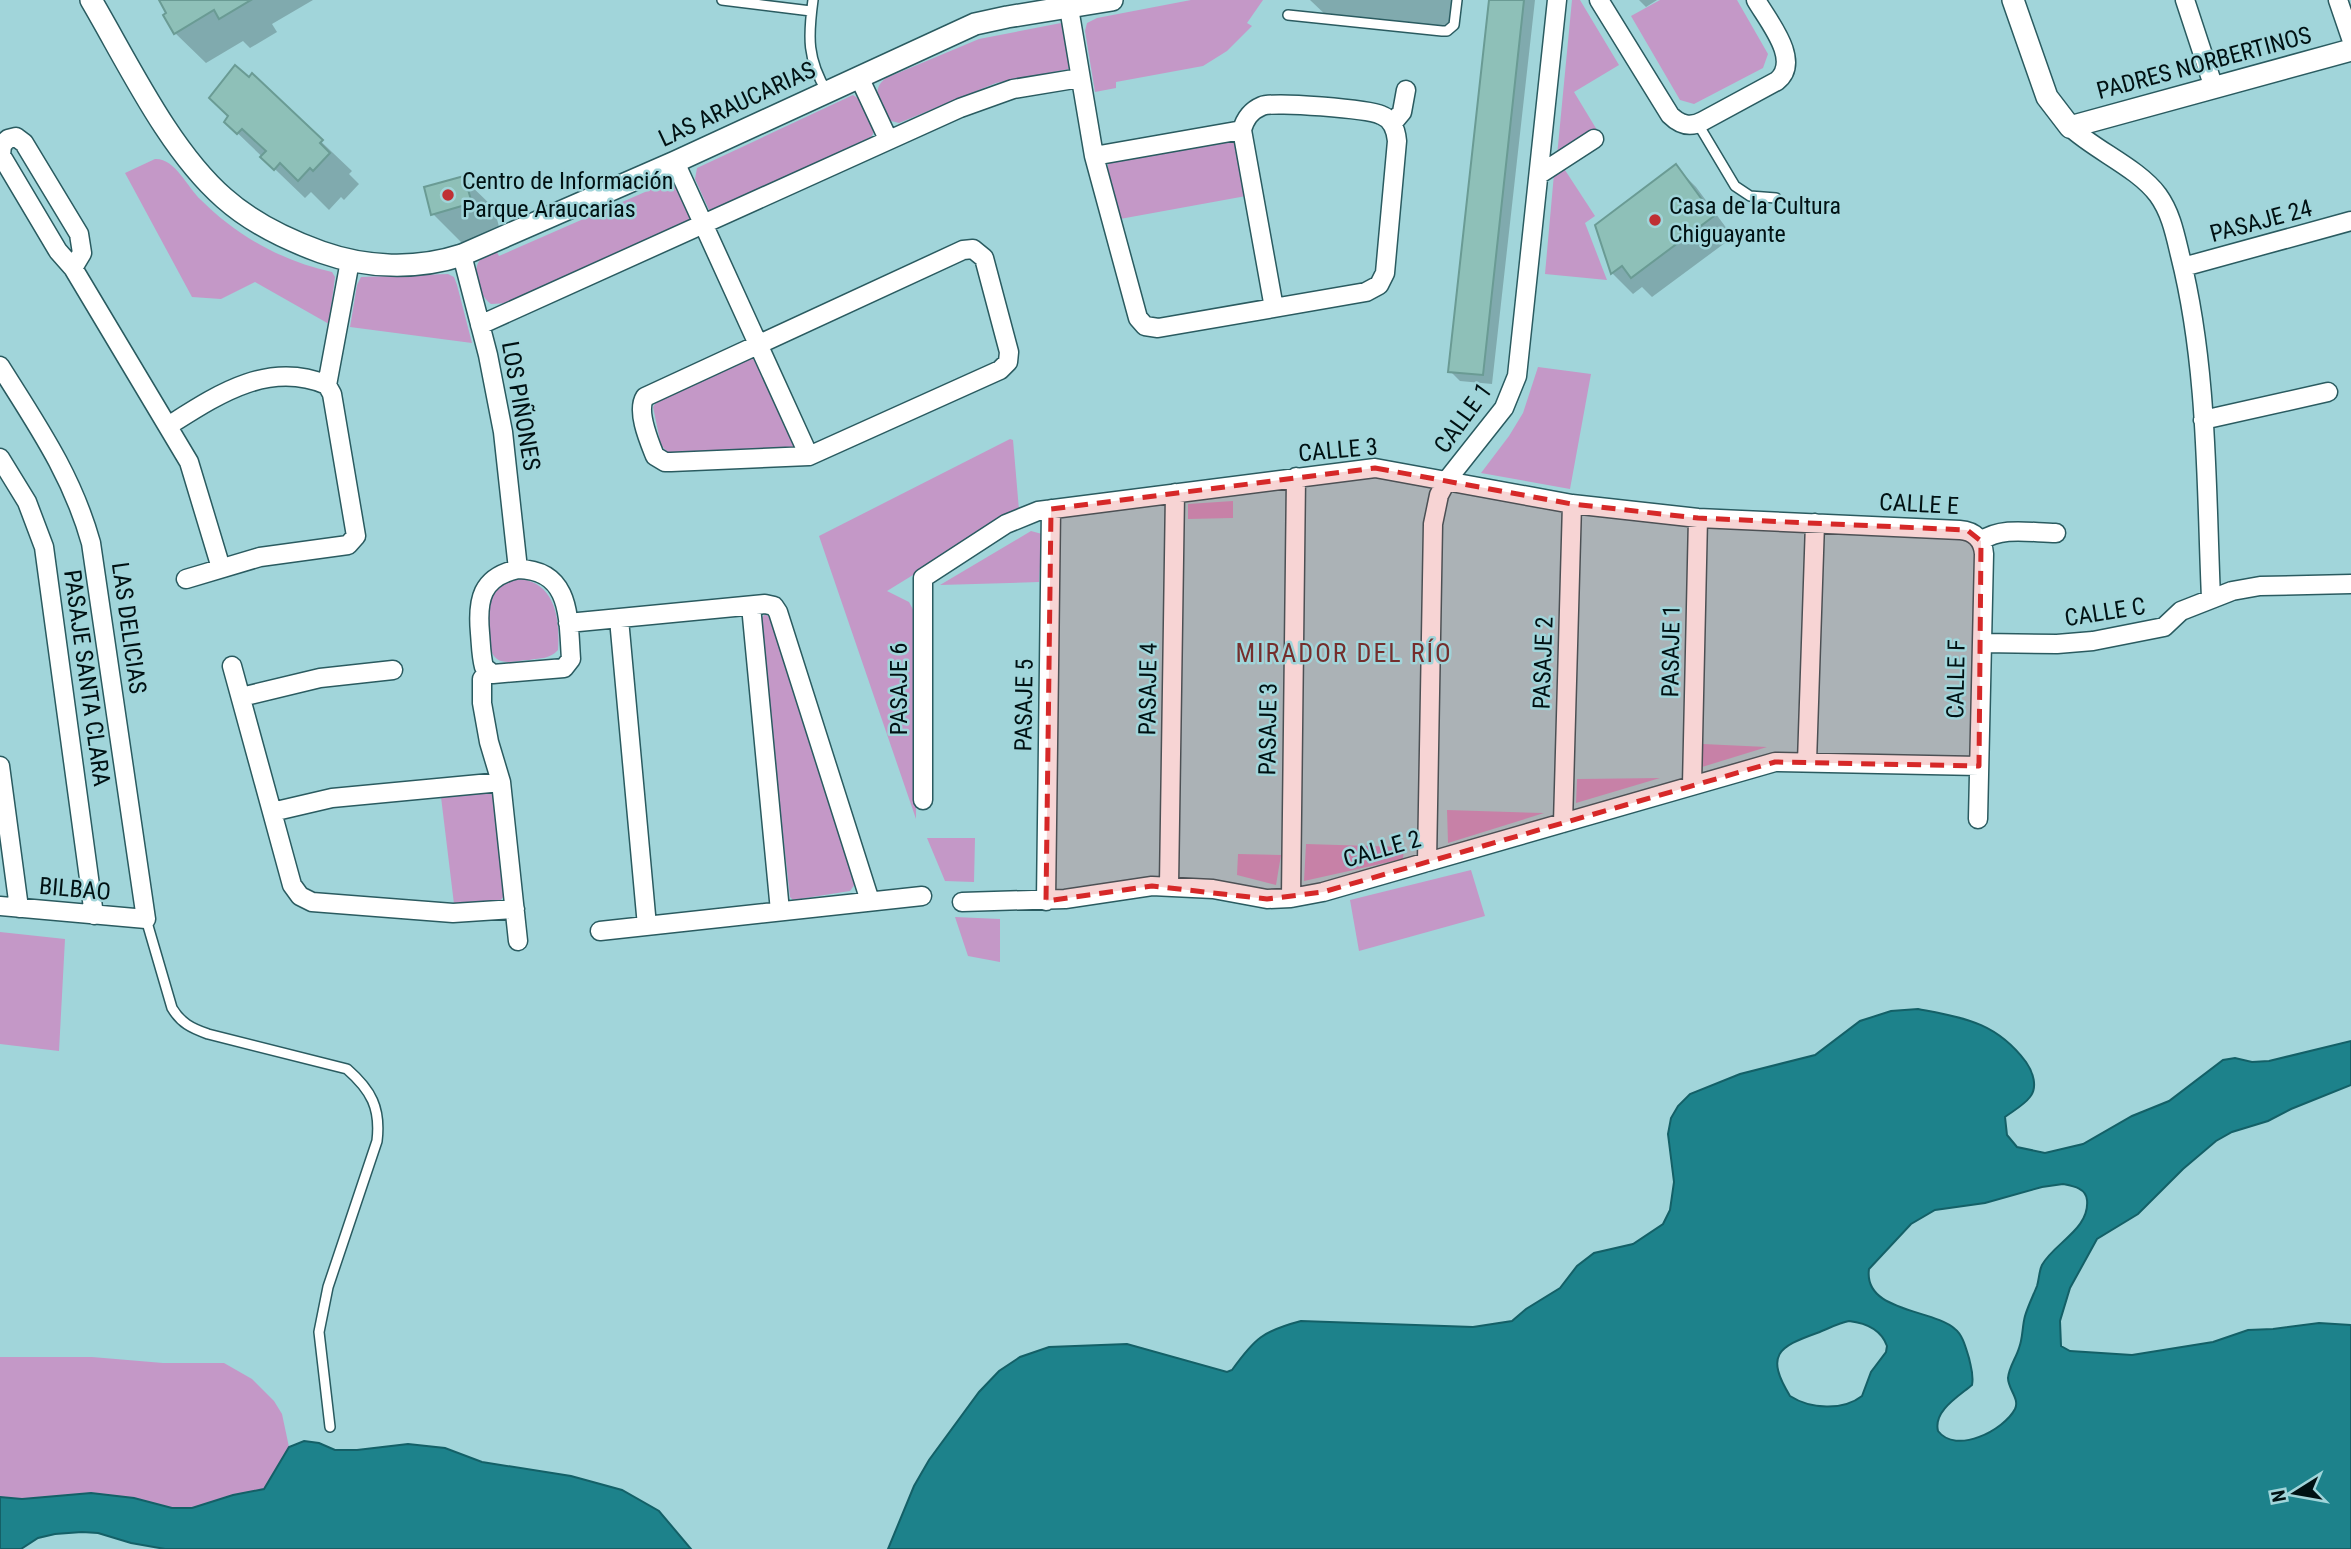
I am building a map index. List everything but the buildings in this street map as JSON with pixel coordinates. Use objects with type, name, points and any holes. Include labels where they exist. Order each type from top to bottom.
[{"type":"street","name":"LAS ARAUCARIAS","points":[[91,0],[170,135],[209,184],[237,209],[271,231],[350,261],[406,265],[433,263],[462,255],[675,162],[975,24],[1112,0]]},
{"type":"street","name":"CALLE 1","points":[[1427,862],[1432,539],[1439,495],[1447,480],[1500,414],[1517,376],[1557,0]]},
{"type":"street","points":[[1599,0],[1670,115],[1679,123],[1698,124],[1777,81],[1787,68],[1787,55],[1756,0]]},
{"type":"street","points":[[2013,0],[2047,97],[2070,127],[2142,179],[2158,195],[2172,222],[2183,267],[2195,340],[2203,420],[2211,598]]},
{"type":"street","points":[[2185,0],[2214,88]]},
{"type":"street","points":[[2338,0],[2351,38]]},
{"type":"street","points":[[1069,8],[1094,156],[1138,318],[1145,327],[1158,328],[1274,308],[1366,292],[1379,285],[1385,273],[1397,141],[1392,124],[1379,114],[1274,103],[1256,109],[1249,115],[1242,130],[1274,308]]},
{"type":"street","name":"PADRES NORBERTINOS","points":[[2070,127],[2351,50]]},
{"type":"street","points":[[859,77],[888,139]]},
{"type":"street","points":[[480,325],[888,139],[999,93],[1080,78]]},
{"type":"street","points":[[1392,124],[1402,112],[1406,90]]},
{"type":"street","points":[[1094,156],[1242,130]]},
{"type":"street","points":[[73,268],[82,253],[79,234],[24,143],[16,137],[8,139],[2,145],[1,155],[58,250],[73,268],[189,462],[221,568]]},
{"type":"street","points":[[1540,174],[1594,139]]},
{"type":"street","points":[[675,162],[809,456]]},
{"type":"street","name":"PASAJE 24","points":[[2183,267],[2351,221]]},
{"type":"street","points":[[973,249],[984,258],[1009,352],[1005,366],[809,456],[671,462],[660,460],[653,451],[642,411],[645,397],[759,344],[963,250],[973,249]]},
{"type":"street","name":"LOS PIÑONES","points":[[462,255],[480,325],[506,452],[518,569]]},
{"type":"street","points":[[327,385],[350,261]]},
{"type":"street","name":"LAS DELICIAS","points":[[0,366],[61,463],[81,509],[91,543],[146,919]]},
{"type":"street","points":[[168,426],[220,393],[255,380],[290,377],[319,381],[327,385],[332,394],[356,530],[353,541],[341,546],[293,551],[186,579]]},
{"type":"street","points":[[2203,420],[2328,392]]},
{"type":"street","name":"PASAJE SANTA CLARA","points":[[0,458],[27,502],[44,547],[94,915]]},
{"type":"street","name":"CALLE 3","points":[[923,578],[1006,524],[1027,514],[1376,468],[1572,504],[1698,518],[1815,523]]},
{"type":"street","name":"PASAJE 3","points":[[1291,898],[1296,477]]},
{"type":"street","name":"PASAJE 4","points":[[1169,886],[1175,493]]},
{"type":"street","name":"PASAJE 2","points":[[1563,823],[1572,504]]},
{"type":"street","name":"PASAJE 5","points":[[1046,901],[1051,509]]},
{"type":"street","name":"PASAJE 1","points":[[1692,785],[1698,518]]},
{"type":"street","points":[[1815,523],[1807,762],[1979,766]]},
{"type":"street","name":"CALLE E","points":[[1815,523],[1966,530],[1981,541],[2005,532],[2056,534]]},
{"type":"street","name":"CALLE F","points":[[1978,819],[1984,554],[1981,541]]},
{"type":"street","points":[[518,569],[539,572],[558,586],[565,601],[568,624],[571,659],[567,666],[498,674],[488,671],[482,661],[478,617],[480,600],[486,587],[496,577],[518,569]]},
{"type":"street","name":"PASAJE 6","points":[[923,578],[923,800]]},
{"type":"street","name":"CALLE C","points":[[1982,643],[2057,644],[2094,641],[2164,627],[2181,611],[2211,598],[2246,588],[2351,584]]},
{"type":"street","points":[[568,624],[769,604],[778,612],[870,901]]},
{"type":"street","points":[[751,606],[780,911]]},
{"type":"street","points":[[620,619],[647,926]]},
{"type":"street","points":[[232,666],[292,885],[305,900],[453,914],[515,909]]},
{"type":"street","points":[[241,697],[320,678],[393,670]]},
{"type":"street","points":[[488,671],[482,679],[482,703],[489,742],[501,782],[518,941]]},
{"type":"street","name":"CALLE 2","points":[[962,902],[1046,901],[1132,887],[1169,886],[1213,889],[1267,899],[1291,898],[1323,892],[1765,765],[1807,762]]},
{"type":"street","points":[[0,766],[19,908]]},
{"type":"street","points":[[272,812],[332,798],[501,782]]},
{"type":"street","points":[[600,931],[922,896]]},
{"type":"street","name":"BILBAO","points":[[0,906],[146,919]]},
{"type":"lane","points":[[722,0],[811,11]]},
{"type":"lane","points":[[813,0],[808,35],[818,77],[827,92]]},
{"type":"lane","points":[[1288,15],[1447,31],[1454,25],[1457,0]]},
{"type":"lane","points":[[1698,124],[1735,186],[1749,196],[1776,198]]},
{"type":"lane","points":[[146,919],[172,1008],[188,1027],[346,1069],[361,1082],[374,1102],[380,1121],[377,1141],[328,1287],[319,1332],[330,1427]]},
{"type":"highlighted area","points":[[1375,468],[1572,504],[1698,518],[1967,530],[1981,541],[1979,766],[1775,762],[1323,892],[1267,899],[1152,886],[1046,901],[1051,509]]},
{"type":"shaded area","points":[[1191,0],[1263,0],[1247,23],[1252,26],[1227,51],[1203,66],[1116,82],[1116,88],[1095,92],[1085,31],[1087,23],[1097,18]]},
{"type":"shaded area","points":[[1572,0],[1580,0],[1619,65],[1574,92],[1597,130],[1557,156]]},
{"type":"shaded area","points":[[1660,0],[1737,0],[1768,54],[1763,68],[1694,104],[1680,100],[1631,16]]},
{"type":"shaded area","points":[[1061,23],[1069,69],[996,83],[899,123],[891,121],[878,99],[878,88],[886,78],[979,39]]},
{"type":"shaded area","points":[[853,95],[868,112],[873,129],[871,137],[714,212],[709,210],[695,179],[697,168]]},
{"type":"shaded area","points":[[1228,140],[1237,144],[1246,196],[1120,219],[1108,163]]},
{"type":"shaded area","points":[[155,159],[175,168],[201,200],[245,236],[278,254],[332,272],[335,277],[329,324],[255,282],[221,299],[192,297],[125,173]]},
{"type":"shaded area","points":[[1563,167],[1595,216],[1585,223],[1607,280],[1545,274],[1554,174]]},
{"type":"shaded area","points":[[665,178],[679,188],[691,220],[509,303],[491,304],[483,296],[478,286],[476,268],[488,253],[495,249],[499,256],[661,185],[658,180]]},
{"type":"shaded area","points":[[448,274],[454,277],[457,285],[472,343],[350,327],[357,285],[361,277]]},
{"type":"shaded area","points":[[753,358],[799,451],[669,454],[661,445],[653,407],[659,398]]},
{"type":"shaded area","points":[[1538,367],[1591,374],[1570,489],[1481,473],[1523,413]]},
{"type":"shaded area","points":[[1010,439],[1013,440],[1019,510],[887,591],[909,602],[917,617],[916,819],[819,536]]},
{"type":"shaded area","points":[[1233,501],[1233,518],[1188,519],[1188,504]]},
{"type":"shaded area","points":[[1031,531],[1042,534],[1039,582],[940,585]]},
{"type":"shaded area","points":[[522,579],[542,588],[549,596],[558,627],[558,650],[545,658],[504,662],[494,657],[491,651],[489,604],[491,596],[502,585]]},
{"type":"shaded area","points":[[765,614],[773,620],[855,884],[850,891],[793,900],[790,897],[759,621]]},
{"type":"shaded area","points":[[1703,744],[1767,747],[1702,767]]},
{"type":"shaded area","points":[[1660,778],[1576,803],[1577,779]]},
{"type":"shaded area","points":[[490,792],[494,798],[504,896],[499,902],[454,904],[441,797]]},
{"type":"shaded area","points":[[1447,810],[1544,813],[1448,843]]},
{"type":"shaded area","points":[[927,838],[975,838],[974,882],[945,881]]},
{"type":"shaded area","points":[[1306,844],[1404,847],[1403,859],[1304,881]]},
{"type":"shaded area","points":[[1238,854],[1281,855],[1276,885],[1237,875]]},
{"type":"shaded area","points":[[1471,870],[1485,916],[1359,951],[1350,900]]},
{"type":"shaded area","points":[[955,917],[1000,919],[1000,962],[968,956]]},
{"type":"shaded area","points":[[0,932],[65,939],[59,1051],[0,1044]]},
{"type":"shaded area","points":[[0,1357],[92,1357],[163,1363],[224,1363],[252,1379],[274,1401],[282,1414],[289,1447],[264,1489],[233,1495],[192,1508],[172,1508],[134,1498],[91,1493],[22,1499],[0,1497]]},
{"type":"water","points":[[1918,1009],[1964,1019],[1991,1030],[2015,1049],[2031,1070],[2034,1089],[2028,1100],[2005,1117],[2007,1135],[2017,1147],[2045,1153],[2083,1144],[2132,1116],[2169,1101],[2223,1060],[2235,1058],[2252,1062],[2269,1061],[2351,1041],[2351,1085],[2268,1121],[2232,1132],[2216,1141],[2183,1169],[2138,1214],[2097,1239],[2070,1288],[2060,1321],[2061,1346],[2070,1351],[2132,1355],[2213,1342],[2248,1330],[2319,1323],[2351,1325],[2351,1549],[888,1549],[914,1486],[929,1460],[979,1392],[999,1371],[1020,1357],[1049,1347],[1127,1344],[1227,1372],[1232,1370],[1261,1337],[1277,1328],[1301,1321],[1473,1327],[1512,1321],[1560,1288],[1577,1266],[1594,1253],[1633,1244],[1663,1224],[1670,1210],[1674,1182],[1668,1134],[1671,1118],[1690,1094],[1740,1074],[1815,1055],[1860,1021],[1891,1011]],"holes":[[[2063,1184],[2078,1188],[2084,1193],[2087,1200],[2086,1210],[2077,1228],[2041,1267],[2008,1378],[2016,1401],[2015,1409],[1991,1432],[1967,1440],[1946,1438],[1938,1431],[1939,1417],[1948,1405],[1972,1385],[1969,1358],[1962,1338],[1945,1322],[1902,1308],[1877,1294],[1870,1283],[1869,1269],[1911,1224],[1935,1210],[1985,1203]],[[1849,1321],[1872,1328],[1881,1335],[1887,1346],[1886,1352],[1871,1372],[1862,1396],[1836,1406],[1807,1404],[1790,1396],[1778,1371],[1780,1354],[1793,1343]]]},
{"type":"water","points":[[304,1441],[319,1443],[335,1450],[408,1444],[445,1448],[482,1462],[571,1476],[622,1490],[659,1511],[691,1549],[165,1549],[98,1533],[82,1532],[38,1538],[21,1549],[0,1549],[0,1497],[22,1499],[91,1493],[134,1498],[172,1508],[192,1508],[233,1495],[264,1489],[289,1447]]},
{"type":"place","name":"Centro de Información Parque Araucarias","points":[[448,195]]},
{"type":"place","name":"Casa de la Cultura Chiguayante","points":[[1655,220]]},
{"type":"district","name":"MIRADOR DEL RÍO","points":[[1344,653]]}]
